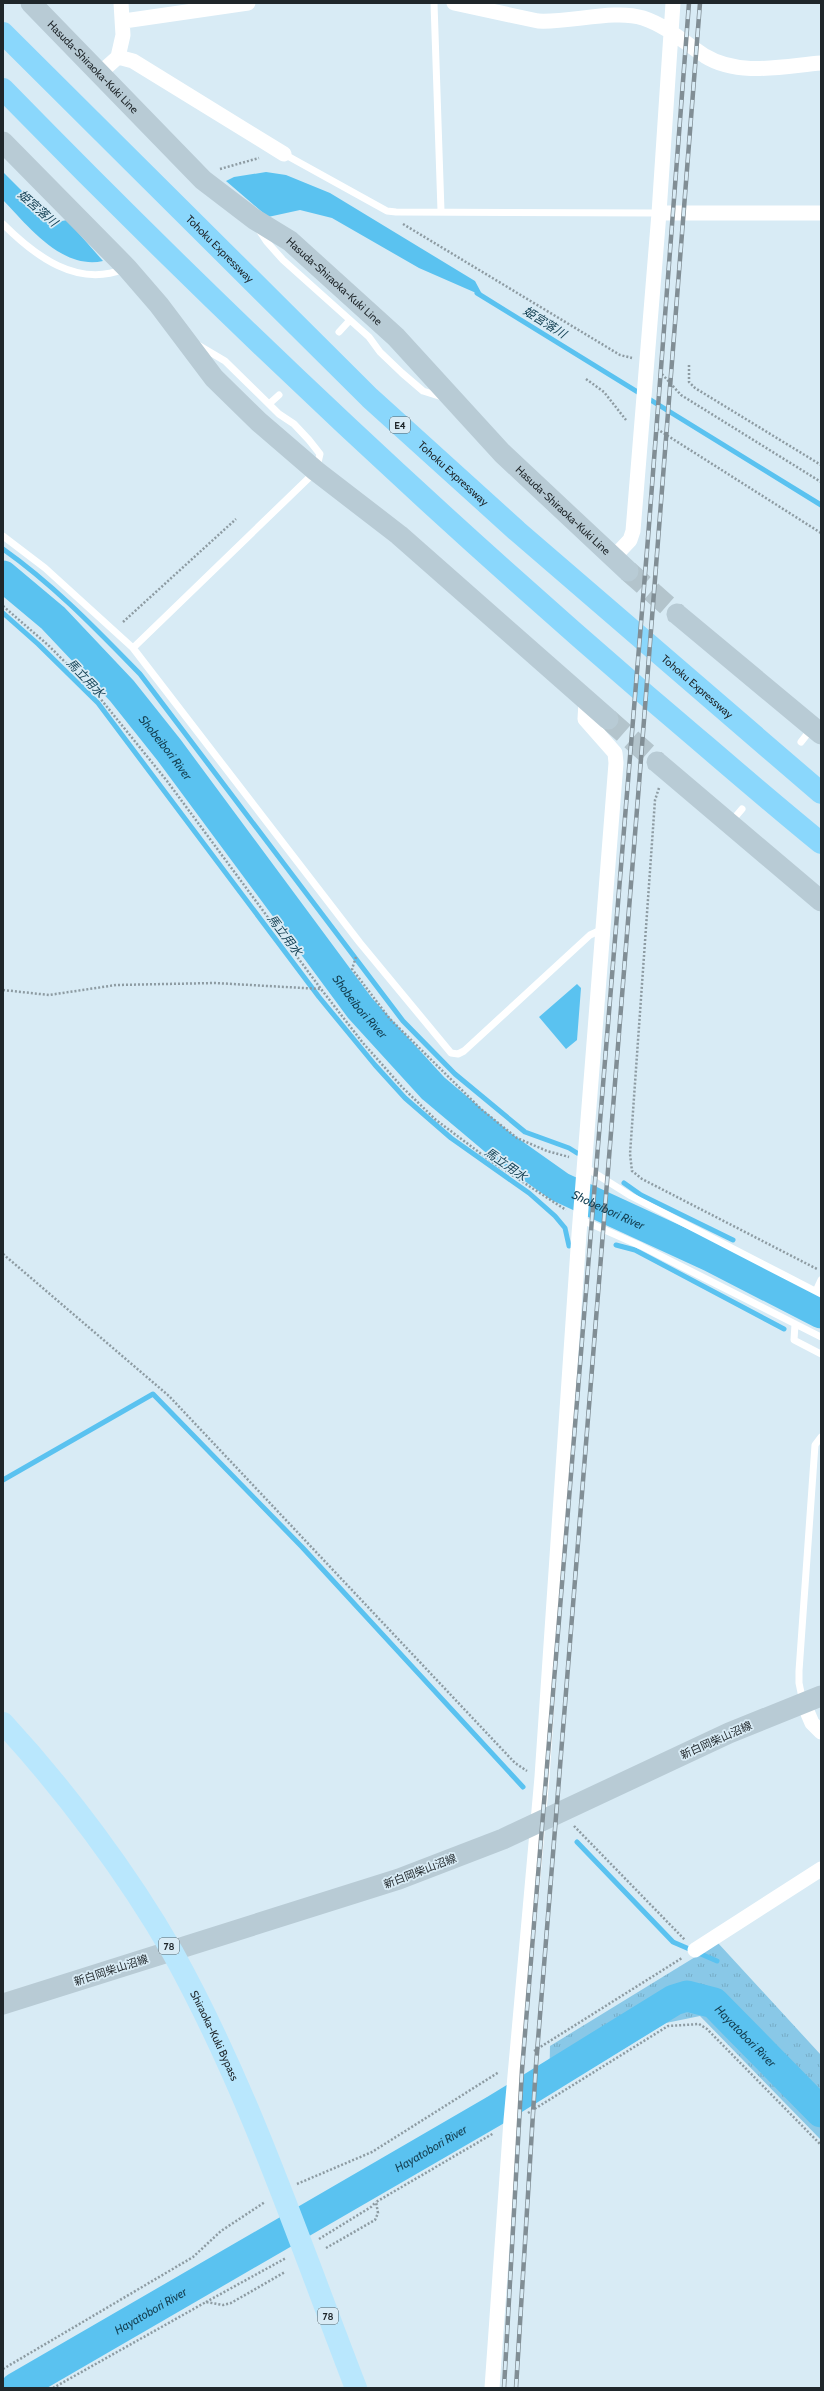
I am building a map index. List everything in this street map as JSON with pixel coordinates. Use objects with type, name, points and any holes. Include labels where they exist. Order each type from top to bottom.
[{"type":"highway","name":"Tohoku Expressway","points":[[3,33],[370,398],[517,531],[821,793]]},
{"type":"highway","points":[[3,90],[204,289],[403,479],[584,641],[821,843]]},
{"type":"main road","name":"Shiraoka-Kuki Bypass","points":[[3,1723],[53,1781],[90,1828],[172,1951],[235,2079],[356,2388]]},
{"type":"street","name":"Hasuda-Shiraoka-Kuki Line","points":[[31,3],[203,180],[254,219],[290,241],[396,337],[502,453],[628,572]]},
{"type":"street","points":[[99,74],[118,57],[124,36],[124,21],[121,3]]},
{"type":"street","points":[[124,21],[248,3]]},
{"type":"street","points":[[455,3],[544,22],[627,16],[637,17],[670,32],[706,56],[730,66],[746,68],[821,63]]},
{"type":"street","points":[[613,558],[630,540],[633,531],[659,213],[673,3]]},
{"type":"street","points":[[118,57],[133,61],[284,154]]},
{"type":"street","points":[[3,142],[127,268],[220,383],[259,422],[316,471],[399,535],[586,702],[608,719]]},
{"type":"street","points":[[659,213],[821,213]]},
{"type":"street","points":[[678,614],[812,734]]},
{"type":"street","points":[[492,2388],[515,2067],[542,1777],[580,1214],[616,763],[615,753],[585,718],[586,702]]},
{"type":"street","points":[[657,762],[673,777],[735,816],[821,901]]},
{"type":"street","points":[[812,1699],[812,1723],[821,1732]]},
{"type":"street","name":"新白岡柴山沼線","points":[[3,2004],[369,1890],[503,1839],[729,1733],[812,1699]]},
{"type":"street","points":[[695,1950],[821,1869]]},
{"type":"lane","points":[[434,3],[441,211]]},
{"type":"lane","points":[[284,154],[387,211],[659,213]]},
{"type":"lane","points":[[254,219],[267,242],[283,260],[368,337],[380,352],[424,391],[452,400]]},
{"type":"lane","points":[[3,224],[41,257],[58,267],[74,272],[100,274],[114,273],[127,268]]},
{"type":"lane","points":[[338,332],[350,320]]},
{"type":"lane","points":[[133,648],[316,471],[320,458],[317,449],[294,424],[269,404],[225,361],[185,338]]},
{"type":"lane","points":[[269,404],[279,395]]},
{"type":"lane","points":[[3,536],[45,568],[133,648],[360,943],[451,1053],[458,1054],[464,1051],[590,935],[604,928]]},
{"type":"lane","points":[[584,1171],[819,1292],[821,1280]]},
{"type":"lane","points":[[580,1214],[821,1337]]},
{"type":"lane","points":[[795,1324],[794,1340],[821,1354]]},
{"type":"lane","points":[[812,1699],[799,1683],[799,1671],[815,1445],[821,1437]]},
{"type":"path","points":[[203,180],[218,170],[236,163],[284,154]]},
{"type":"path","points":[[396,212],[403,224],[620,355],[646,370],[656,366],[681,394],[821,482]]},
{"type":"path","points":[[689,366],[689,382],[694,388],[821,465]]},
{"type":"path","points":[[586,380],[604,392],[630,424],[642,419],[821,533]]},
{"type":"path","points":[[113,631],[236,519]]},
{"type":"path","points":[[3,606],[48,645],[95,692],[166,781],[321,989],[363,1043],[402,1088],[436,1120],[492,1162],[580,1214]]},
{"type":"path","points":[[673,777],[658,789],[655,800],[630,1154],[632,1171],[642,1179],[821,1271]]},
{"type":"path","points":[[360,943],[352,969],[390,1019],[449,1079],[516,1138],[547,1151],[576,1159],[584,1171]]},
{"type":"path","points":[[3,990],[49,995],[116,985],[215,983],[321,989]]},
{"type":"path","points":[[3,1254],[169,1396],[515,1763],[526,1771],[542,1777]]},
{"type":"path","points":[[3,2369],[194,2257],[221,2231],[282,2197],[295,2184],[372,2152],[515,2067],[695,1950],[573,1826],[565,1810]]},
{"type":"path","points":[[53,2388],[371,2208],[376,2202],[668,2026],[699,2024],[707,2029],[821,2145]]},
{"type":"path","points":[[326,2248],[375,2220],[378,2213],[376,2202]]},
{"type":"path","points":[[206,2302],[223,2305],[230,2303],[285,2272]]},
{"type":"green space","points":[[718,1943],[821,2055],[821,2140],[700,2016],[666,2023],[549,2094],[550,2046]]},
{"type":"water","points":[[3,172],[50,219],[57,222],[67,220],[103,261],[88,262],[74,259],[60,253],[47,244],[23,222],[3,200]]},
{"type":"water","points":[[266,172],[286,175],[330,193],[475,281],[483,296],[419,268],[332,218],[300,210],[268,217],[226,181],[234,177]]},
{"type":"water","points":[[577,984],[581,988],[577,1040],[566,1049],[539,1017]]},
{"type":"waterway","name":"姫宮落川","points":[[477,293],[821,505]]},
{"type":"waterway","points":[[3,549],[57,593],[140,674],[403,1021],[455,1074],[525,1132],[569,1148],[577,1153]]},
{"type":"waterway","name":"Shobeibori River","points":[[3,576],[53,618],[122,691],[169,750],[360,1008],[433,1088],[502,1146],[560,1187],[712,1257],[821,1313]]},
{"type":"waterway","name":"馬立用水","points":[[3,613],[38,644],[98,703],[319,997],[375,1065],[405,1098],[451,1138],[529,1193],[555,1216],[565,1228],[569,1246]]},
{"type":"waterway","points":[[624,1183],[641,1195],[733,1240]]},
{"type":"waterway","name":"馬立用水","points":[[616,1245],[635,1250],[784,1329]]},
{"type":"waterway","points":[[3,1480],[153,1394],[302,1547],[523,1787]]},
{"type":"waterway","points":[[577,1842],[673,1942],[717,1961]]},
{"type":"waterway","name":"Hayatobori River","points":[[16,2388],[494,2111],[674,2000],[687,1996],[714,2003],[821,2112]]},
{"type":"tunnel","points":[[628,571],[677,614]]},
{"type":"tunnel","points":[[608,719],[657,762]]},
{"type":"railway","points":[[504,2388],[522,2070],[648,538],[689,3]]},
{"type":"railway","points":[[516,2388],[536,2065],[700,3]]}]
